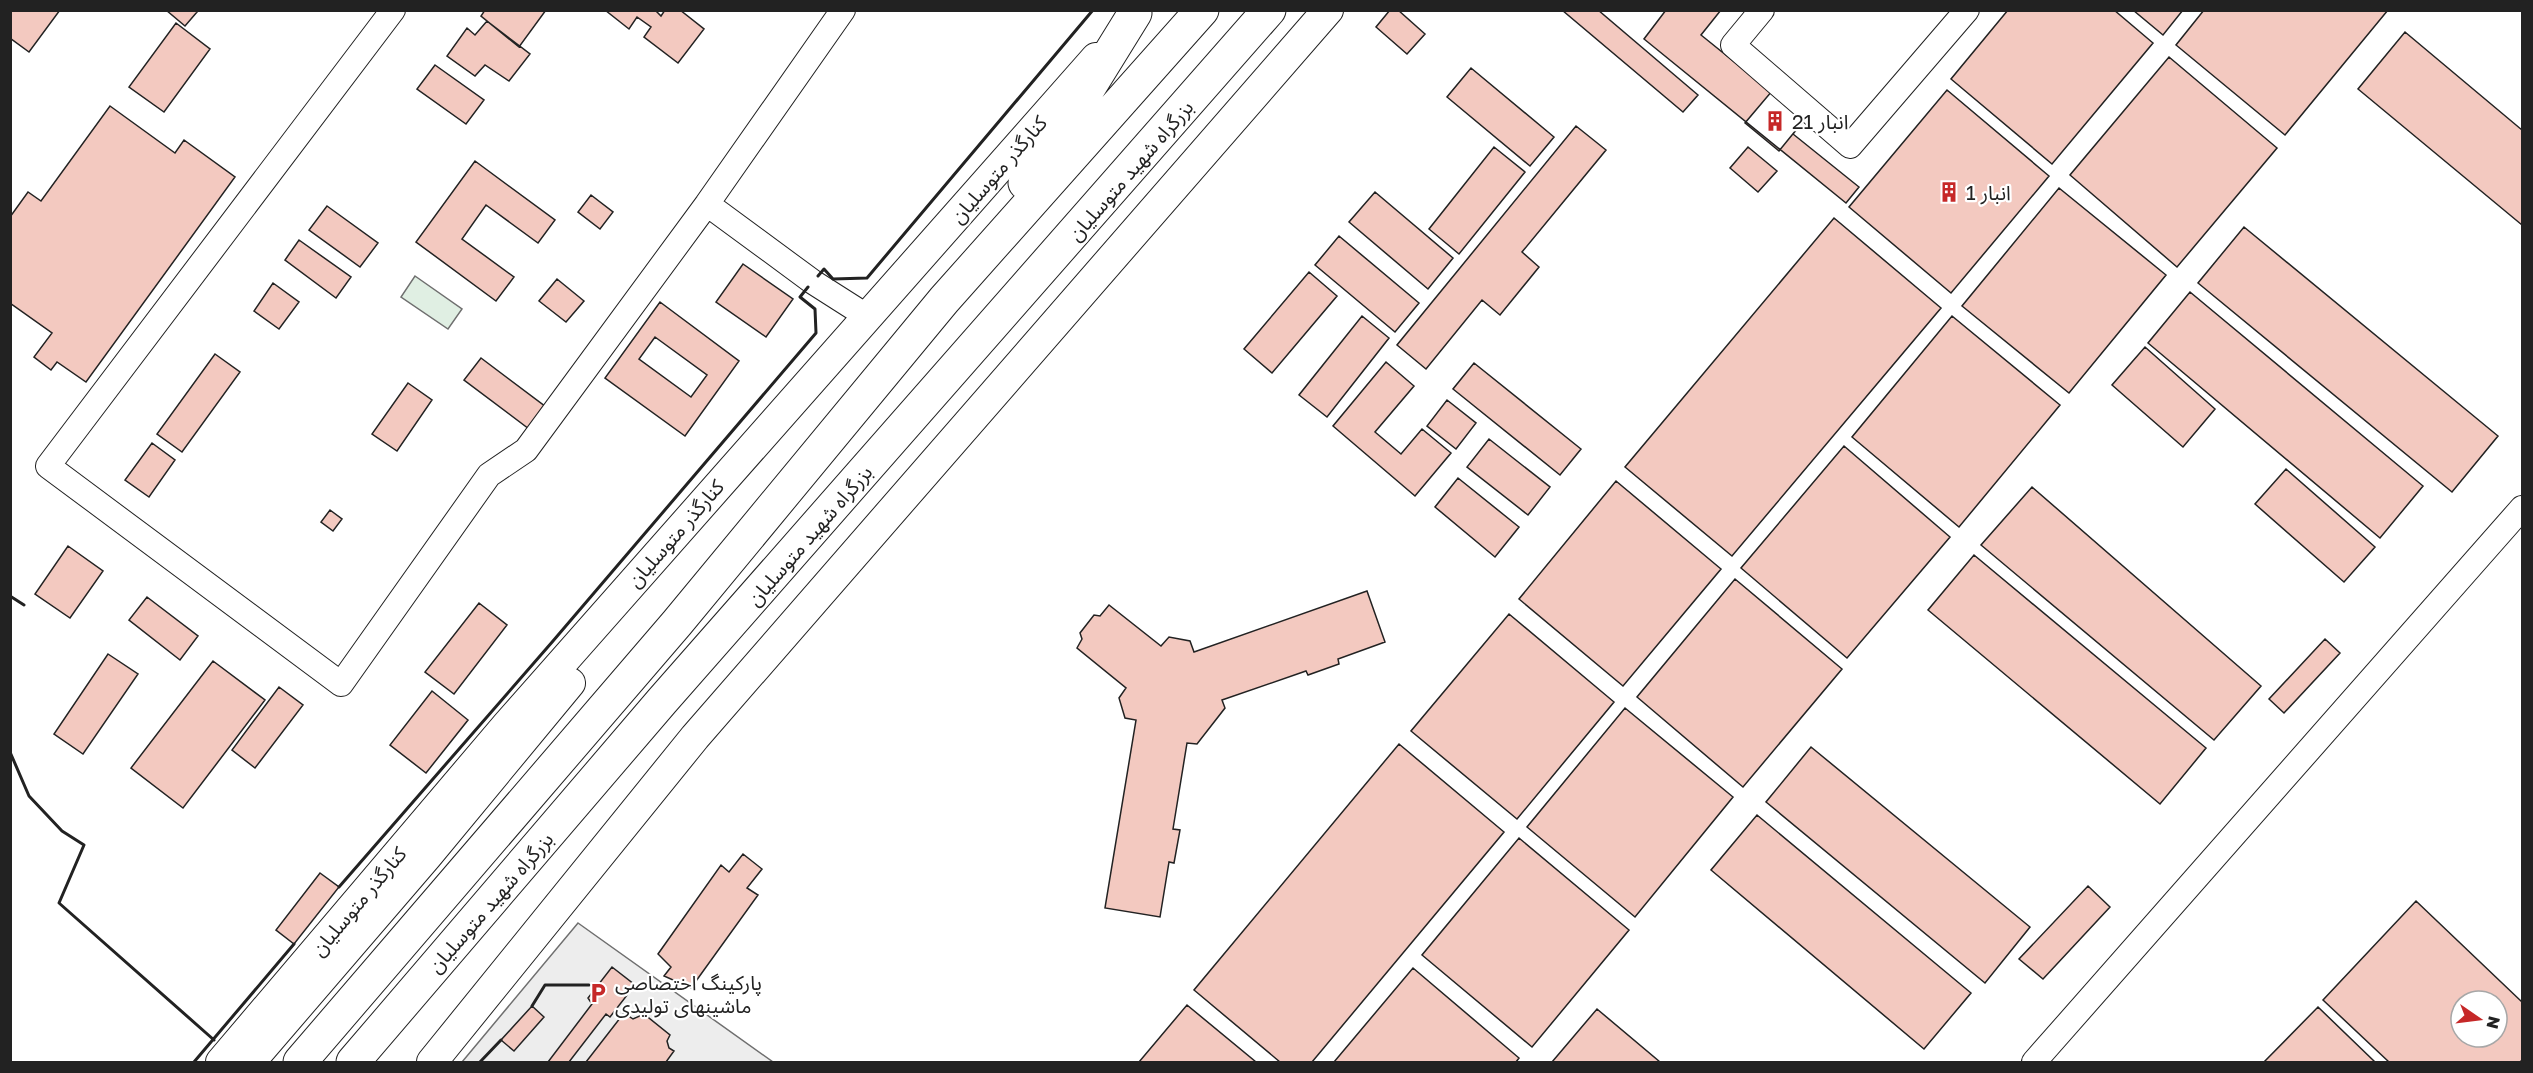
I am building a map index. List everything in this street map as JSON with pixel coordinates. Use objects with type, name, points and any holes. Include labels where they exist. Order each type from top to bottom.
[{"type":"highway","name":"بزرگراه شهید متوسلیان","points":[[300,1062],[677,623],[944,300],[1202,10]]},
{"type":"highway","name":"بزرگراه شهید متوسلیان","points":[[353,1062],[670,692],[1269,10]]},
{"type":"highway","points":[[1245,38],[1274,10]]},
{"type":"highway","points":[[944,300],[1080,102],[1136,12]]},
{"type":"main road","points":[[408,1062],[563,881],[678,756],[1328,10]]},
{"type":"main road","name":"کنارگذر متوسلیان","points":[[221,1062],[507,725],[1136,12]]},
{"type":"main road","points":[[250,1062],[427,856],[670,563],[733,467]]},
{"type":"main road","points":[[432,1062],[678,756]]},
{"type":"street","points":[[393,10],[48,466],[341,684],[489,476],[526,450],[707,204],[843,10]]},
{"type":"street","points":[[1762,10],[1733,45],[1850,146],[1967,10]]},
{"type":"street","points":[[707,204],[813,282],[868,317]]},
{"type":"street","points":[[2034,1062],[2523,508]]},
{"type":"green space","points":[[415,276],[462,309],[448,329],[401,297]]},
{"type":"shaded area","name":"پارکینگ اختصاصی ماشینهای تولیدی","points":[[578,923],[773,1062],[462,1062]]},
{"type":"building","points":[[10,10],[60,10],[29,52],[10,38]]},
{"type":"building","points":[[166,10],[195,10],[197,12],[185,26]]},
{"type":"building","points":[[485,10],[546,10],[519,47],[481,16]]},
{"type":"building","points":[[605,10],[655,10],[661,16],[665,10],[680,10],[704,29],[678,63],[644,37],[651,27],[637,17],[629,29]]},
{"type":"building","points":[[1390,10],[1398,10],[1425,34],[1407,54],[1376,27]]},
{"type":"building","points":[[1562,10],[1598,10],[1698,95],[1683,112]]},
{"type":"building","points":[[1666,10],[1721,10],[1701,35],[1805,119],[1793,134],[1859,187],[1846,203],[1644,39]]},
{"type":"building","points":[[2008,10],[2114,10],[2153,43],[2052,164],[1951,79]]},
{"type":"building","points":[[2133,10],[2183,10],[2163,35]]},
{"type":"building","points":[[2204,10],[2388,10],[2285,135],[2176,45]]},
{"type":"building","points":[[487,21],[530,54],[509,81],[485,65],[475,76],[447,56],[467,28],[475,35]]},
{"type":"building","points":[[176,23],[210,49],[164,112],[129,87]]},
{"type":"building","points":[[2405,32],[2522,130],[2522,225],[2358,89]]},
{"type":"building","points":[[2169,57],[2277,148],[2177,267],[2070,175]]},
{"type":"building","points":[[435,65],[484,100],[466,124],[417,89]]},
{"type":"building","points":[[1471,68],[1554,137],[1530,166],[1447,97]]},
{"type":"building","name":"انبار 1","points":[[1947,90],[2049,176],[1951,293],[1849,207]]},
{"type":"building","name":"انبار 21","points":[[1772,91],[1805,119],[1779,151],[1745,123]]},
{"type":"building","points":[[110,106],[175,153],[184,140],[235,177],[86,382],[57,362],[51,370],[34,357],[52,333],[10,303],[10,217],[28,192],[41,201]]},
{"type":"building","points":[[1576,126],[1606,150],[1522,252],[1539,267],[1500,315],[1482,300],[1426,369],[1397,345]]},
{"type":"building","points":[[1494,147],[1525,172],[1459,254],[1429,229]]},
{"type":"building","points":[[1748,147],[1777,171],[1758,192],[1730,168]]},
{"type":"building","points":[[475,161],[555,220],[538,243],[486,205],[462,239],[514,277],[496,301],[416,242]]},
{"type":"building","points":[[2059,188],[2166,275],[2069,393],[1962,306]]},
{"type":"building","points":[[1375,192],[1453,258],[1428,289],[1349,222]]},
{"type":"building","points":[[591,195],[613,212],[600,229],[578,212]]},
{"type":"building","points":[[327,206],[378,243],[360,267],[309,230]]},
{"type":"building","points":[[1834,218],[1941,308],[1732,556],[1625,467]]},
{"type":"building","points":[[2244,227],[2498,436],[2452,492],[2198,283]]},
{"type":"building","points":[[1339,236],[1419,303],[1395,332],[1315,265]]},
{"type":"building","points":[[299,240],[351,277],[336,298],[285,260]]},
{"type":"building","points":[[743,264],[793,299],[766,337],[716,302]]},
{"type":"building","points":[[1309,272],[1337,296],[1272,373],[1244,349]]},
{"type":"building","points":[[557,279],[584,301],[566,322],[539,301]]},
{"type":"building","points":[[273,283],[299,302],[279,329],[254,311]]},
{"type":"building","points":[[2190,292],[2423,486],[2380,538],[2148,343]]},
{"type":"building","points":[[660,302],[739,361],[685,436],[605,378]],"holes":[[[655,337],[707,375],[691,397],[639,359]]]},
{"type":"building","points":[[1362,316],[1389,338],[1327,417],[1299,395]]},
{"type":"building","points":[[1952,316],[2060,405],[1959,527],[1852,437]]},
{"type":"building","points":[[2145,347],[2215,409],[2183,447],[2112,385]]},
{"type":"building","points":[[215,354],[240,372],[182,452],[157,434]]},
{"type":"building","points":[[481,358],[550,410],[533,432],[464,380]]},
{"type":"building","points":[[1386,362],[1414,386],[1375,432],[1401,454],[1422,429],[1451,453],[1415,496],[1333,426]]},
{"type":"building","points":[[1474,363],[1581,449],[1560,475],[1453,389]]},
{"type":"building","points":[[408,383],[432,400],[397,451],[372,434]]},
{"type":"building","points":[[1447,400],[1476,423],[1456,449],[1427,426]]},
{"type":"building","points":[[1489,439],[1550,487],[1528,515],[1467,467]]},
{"type":"building","points":[[152,443],[175,460],[149,497],[125,480]]},
{"type":"building","points":[[1844,446],[1950,537],[1847,658],[1741,568]]},
{"type":"building","points":[[2286,469],[2375,547],[2344,582],[2255,504]]},
{"type":"building","points":[[1458,478],[1519,527],[1495,557],[1435,507]]},
{"type":"building","points":[[1616,481],[1721,569],[1623,686],[1519,599]]},
{"type":"building","points":[[2032,487],[2261,686],[2214,740],[1981,545]]},
{"type":"building","points":[[330,510],[342,519],[333,531],[321,522]]},
{"type":"building","points":[[68,546],[103,571],[70,618],[35,594]]},
{"type":"building","points":[[1974,555],[2206,748],[2160,804],[1928,610]]},
{"type":"building","points":[[1735,579],[1842,669],[1743,787],[1637,697]]},
{"type":"building","points":[[1367,591],[1385,642],[1338,659],[1339,664],[1308,675],[1306,671],[1222,700],[1225,708],[1197,744],[1187,743],[1173,829],[1180,830],[1174,863],[1169,862],[1160,917],[1105,908],[1136,720],[1125,718],[1119,698],[1126,688],[1077,648],[1082,639],[1080,633],[1094,615],[1100,616],[1109,605],[1161,646],[1169,637],[1190,641],[1194,652]]},
{"type":"building","points":[[147,597],[198,636],[180,660],[129,620]]},
{"type":"building","points":[[479,603],[507,625],[454,694],[425,672]]},
{"type":"building","points":[[1509,614],[1614,702],[1517,819],[1411,731]]},
{"type":"building","points":[[2325,639],[2340,653],[2284,713],[2269,699]]},
{"type":"building","points":[[108,654],[138,674],[83,754],[54,734]]},
{"type":"building","points":[[213,661],[265,700],[183,808],[131,768]]},
{"type":"building","points":[[279,687],[303,705],[255,768],[232,750]]},
{"type":"building","points":[[432,691],[468,720],[426,773],[390,745]]},
{"type":"building","points":[[1625,708],[1733,797],[1635,917],[1527,827]]},
{"type":"building","points":[[1399,744],[1504,832],[1312,1062],[1280,1062],[1194,990]]},
{"type":"building","points":[[1811,747],[2030,927],[1985,983],[1766,802]]},
{"type":"building","points":[[1757,815],[1971,993],[1924,1049],[1711,870]]},
{"type":"building","points":[[1519,838],[1629,930],[1532,1047],[1422,955]]},
{"type":"building","points":[[743,854],[762,869],[747,888],[758,895],[691,988],[664,976],[671,967],[658,954],[721,865],[729,872]]},
{"type":"building","points":[[320,873],[339,887],[294,944],[276,930]]},
{"type":"building","points":[[2088,886],[2110,907],[2043,979],[2019,959]]},
{"type":"building","points":[[2416,901],[2508,989],[2449,989],[2449,1049],[2509,1049],[2509,990],[2522,1002],[2522,1060],[2520,1062],[2389,1062],[2323,1000]]},
{"type":"building","points":[[612,967],[635,985],[610,1017],[606,1014],[569,1062],[548,1062],[592,1004],[588,998]]},
{"type":"building","points":[[1413,968],[1519,1058],[1516,1062],[1334,1062]]},
{"type":"building","points":[[1187,1005],[1256,1062],[1139,1062]]},
{"type":"building","points":[[532,1006],[544,1017],[514,1051],[501,1040]]},
{"type":"building","points":[[2318,1007],[2375,1062],[2264,1062]]},
{"type":"building","points":[[1597,1009],[1660,1062],[1552,1062]]},
{"type":"building","points":[[624,1013],[633,1019],[644,1014],[670,1035],[667,1041],[669,1048],[674,1051],[666,1062],[586,1062]]},
{"type":"wall","points":[[818,276],[824,269],[833,279],[867,278],[1093,10]]},
{"type":"wall","points":[[339,887],[816,333],[815,309],[800,297],[808,287]]},
{"type":"wall","points":[[10,596],[24,605]]},
{"type":"wall","points":[[10,752],[29,796],[62,831],[84,845],[59,903],[214,1040]]},
{"type":"wall","points":[[194,1062],[294,944]]},
{"type":"wall","points":[[532,1006],[545,985],[589,985]]},
{"type":"wall","points":[[480,1062],[501,1040]]},
{"type":"place","name":"انبار 21","points":[[1775,121]]},
{"type":"place","name":"انبار 1","points":[[1949,192]]},
{"type":"place","name":"پارکینگ اختصاصی ماشینهای تولیدی","points":[[598,993]]}]
